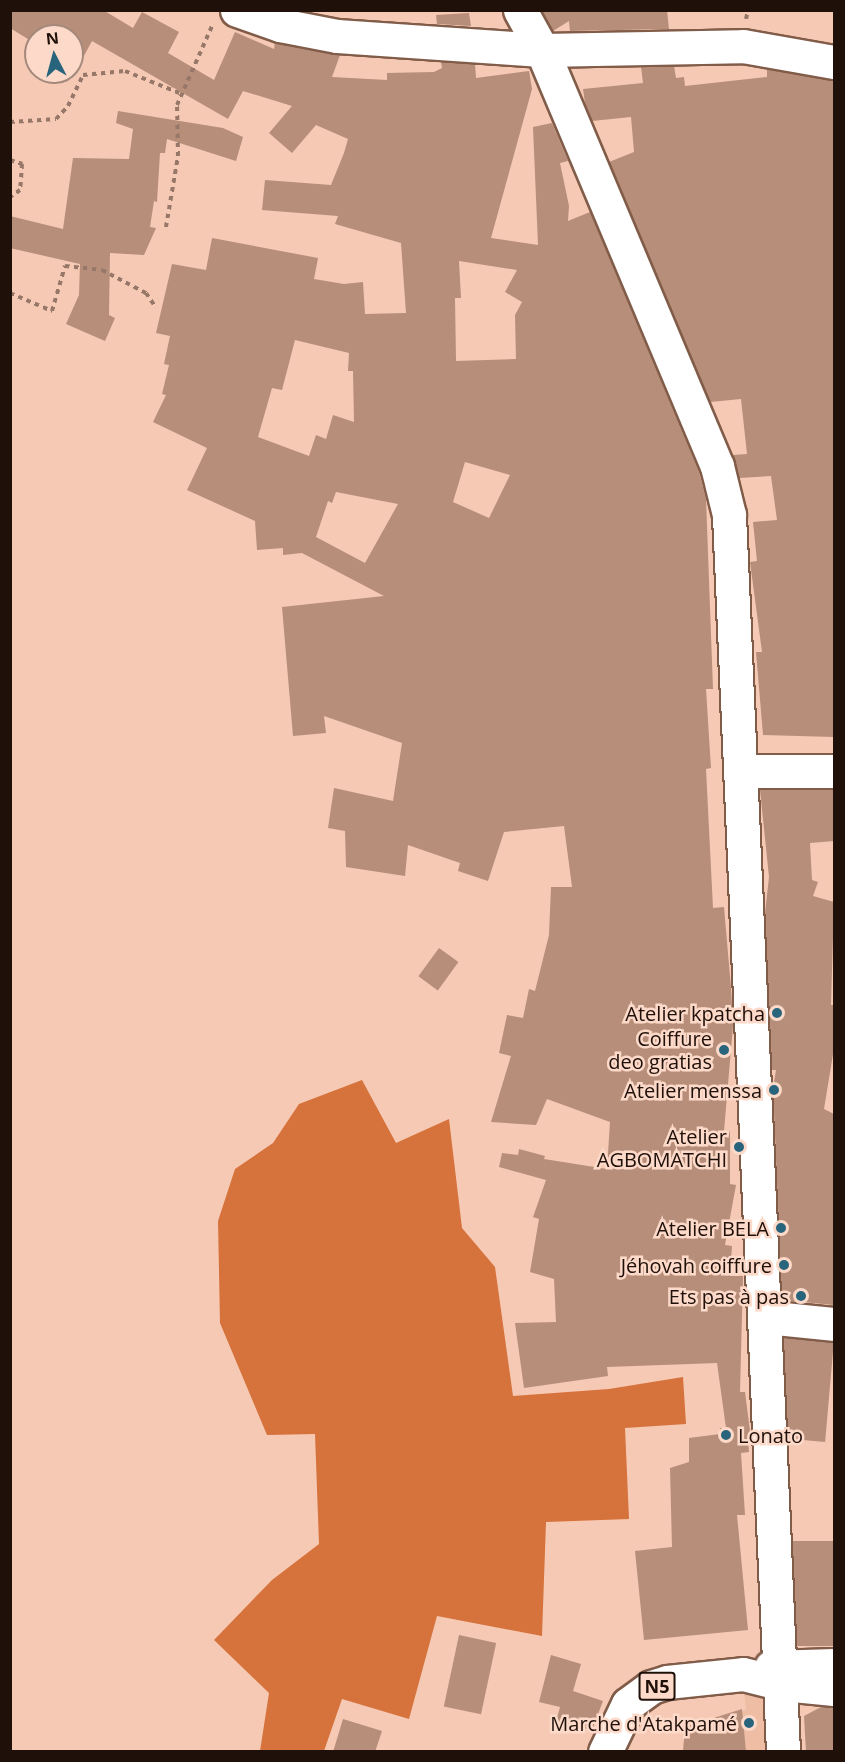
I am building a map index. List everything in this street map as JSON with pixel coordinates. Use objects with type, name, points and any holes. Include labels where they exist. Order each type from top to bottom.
[{"type":"street","points":[[520,10],[542,50],[717,466],[729,515],[782,1674],[783,1752]]},
{"type":"street","points":[[226,15],[337,36],[542,50],[743,46],[834,62]]},
{"type":"street","points":[[741,771],[834,771]]},
{"type":"street","points":[[765,1317],[834,1324]]},
{"type":"street","name":"N5","points":[[605,1752],[628,1704],[651,1687],[693,1677],[782,1674],[834,1665]]},
{"type":"street","name":"N5","points":[[782,1674],[834,1689]]},
{"type":"path","points":[[166,227],[178,156],[177,105],[226,15]]},
{"type":"path","points":[[10,122],[56,119],[68,106],[83,75],[125,71],[182,94]]},
{"type":"path","points":[[10,160],[22,164],[20,190],[10,197]]},
{"type":"path","points":[[10,293],[52,312],[65,266],[102,270],[146,293],[156,308]]},
{"type":"shaded area","points":[[362,1080],[396,1143],[449,1119],[462,1228],[495,1267],[513,1396],[609,1389],[683,1377],[686,1424],[625,1428],[629,1519],[546,1522],[542,1636],[437,1616],[409,1719],[342,1699],[324,1751],[260,1751],[269,1693],[214,1640],[272,1580],[319,1544],[315,1434],[267,1435],[220,1323],[218,1221],[235,1169],[273,1143],[299,1104]]},
{"type":"shaded area","name":"Marche d'Atakpamé","points":[[799,1690],[802,1751],[683,1752],[685,1727],[746,1710],[744,1692]]},
{"type":"building","points":[[10,10],[103,10],[133,28],[142,12],[179,32],[168,53],[214,80],[235,32],[274,49],[275,43],[340,55],[332,77],[387,80],[387,73],[434,72],[442,68],[441,62],[475,64],[476,78],[529,71],[532,89],[491,238],[538,245],[533,127],[552,123],[568,161],[560,163],[569,206],[568,221],[590,212],[699,472],[706,499],[713,689],[706,689],[711,768],[706,769],[713,908],[724,907],[733,1026],[724,1131],[730,1131],[730,1184],[736,1185],[725,1245],[732,1246],[730,1276],[743,1276],[740,1392],[745,1392],[751,1439],[748,1439],[749,1452],[741,1453],[745,1515],[737,1515],[748,1630],[644,1640],[635,1551],[672,1547],[670,1468],[689,1462],[689,1438],[720,1434],[720,1428],[726,1428],[717,1363],[607,1367],[608,1376],[524,1388],[515,1323],[556,1322],[554,1279],[530,1272],[539,1219],[533,1217],[546,1180],[499,1167],[502,1153],[518,1155],[519,1149],[545,1156],[544,1159],[607,1169],[610,1122],[547,1099],[536,1125],[491,1122],[511,1056],[499,1053],[507,1015],[523,1018],[529,989],[535,991],[549,935],[551,887],[572,887],[564,826],[504,832],[488,881],[458,871],[460,863],[408,845],[405,876],[346,867],[345,831],[328,828],[334,788],[393,801],[402,743],[324,716],[326,733],[293,736],[282,607],[384,596],[302,553],[283,555],[283,548],[257,550],[255,521],[187,490],[207,448],[153,422],[166,395],[162,394],[169,365],[164,364],[170,336],[156,333],[172,264],[206,270],[212,238],[318,258],[314,279],[344,284],[363,282],[365,314],[406,313],[401,243],[335,224],[338,216],[262,210],[265,180],[331,185],[344,153],[348,139],[316,125],[292,153],[269,133],[292,106],[243,91],[228,119],[92,41],[84,56],[84,24],[24,24],[24,37],[10,28]],"holes":[[[459,261],[517,270],[505,292],[522,302],[515,315],[516,359],[456,361],[455,298],[461,298]],[[295,340],[349,353],[348,371],[353,371],[354,422],[333,415],[326,439],[316,435],[309,456],[258,437],[272,388],[282,390]],[[465,462],[510,475],[489,518],[453,502]],[[336,492],[398,504],[365,563],[316,537],[328,501],[332,503]]]},
{"type":"building","points":[[542,10],[667,10],[669,29],[570,31],[569,21],[553,31]]},
{"type":"building","points":[[469,13],[471,26],[437,24],[436,15]]},
{"type":"building","points":[[674,66],[676,78],[684,77],[685,86],[767,77],[767,69],[834,80],[834,737],[763,735],[756,652],[762,652],[750,562],[757,561],[753,522],[777,520],[771,476],[739,478],[733,455],[747,454],[741,399],[710,402],[609,162],[634,152],[631,117],[592,121],[585,103],[583,89],[643,83],[641,67]]},
{"type":"building","points":[[118,111],[223,128],[243,137],[236,161],[167,139],[165,153],[160,153],[157,202],[154,201],[150,227],[156,228],[144,255],[110,253],[109,315],[115,318],[105,341],[66,324],[79,295],[80,264],[10,248],[10,216],[63,229],[73,158],[129,159],[133,129],[116,123]]},
{"type":"building","points":[[760,790],[834,790],[834,841],[810,843],[812,880],[818,882],[813,896],[834,902],[831,1005],[834,1005],[834,1048],[824,1109],[834,1114],[834,1305],[782,1300],[773,1089],[776,1070],[772,1070],[765,913],[769,877]]},
{"type":"building","points":[[439,948],[458,962],[438,990],[418,976]]},
{"type":"building","points":[[784,1338],[834,1342],[825,1442],[775,1438]]},
{"type":"building","points":[[793,1541],[834,1541],[834,1646],[793,1646]]},
{"type":"building","points":[[459,1635],[496,1643],[481,1714],[444,1706]]},
{"type":"building","points":[[551,1655],[581,1664],[573,1691],[603,1701],[592,1730],[556,1722],[560,1707],[539,1702]]},
{"type":"building","points":[[821,1707],[834,1707],[834,1752],[806,1752],[804,1716]]},
{"type":"building","points":[[742,1709],[746,1752],[683,1752],[685,1727]]},
{"type":"building","points":[[343,1719],[382,1731],[375,1752],[333,1752]]},
{"type":"place","name":"Atelier kpatcha","points":[[777,1013]]},
{"type":"place","name":"Coiffure deo gratias","points":[[724,1050]]},
{"type":"place","name":"Atelier menssa","points":[[774,1090]]},
{"type":"place","name":"Atelier AGBOMATCHI","points":[[739,1147]]},
{"type":"place","name":"Atelier BELA","points":[[781,1228]]},
{"type":"place","name":"Jéhovah coiffure","points":[[784,1265]]},
{"type":"place","name":"Ets pas à pas","points":[[801,1296]]},
{"type":"place","name":"Lonato","points":[[726,1435]]},
{"type":"place","name":"Marche d'Atakpamé","points":[[749,1723]]}]
